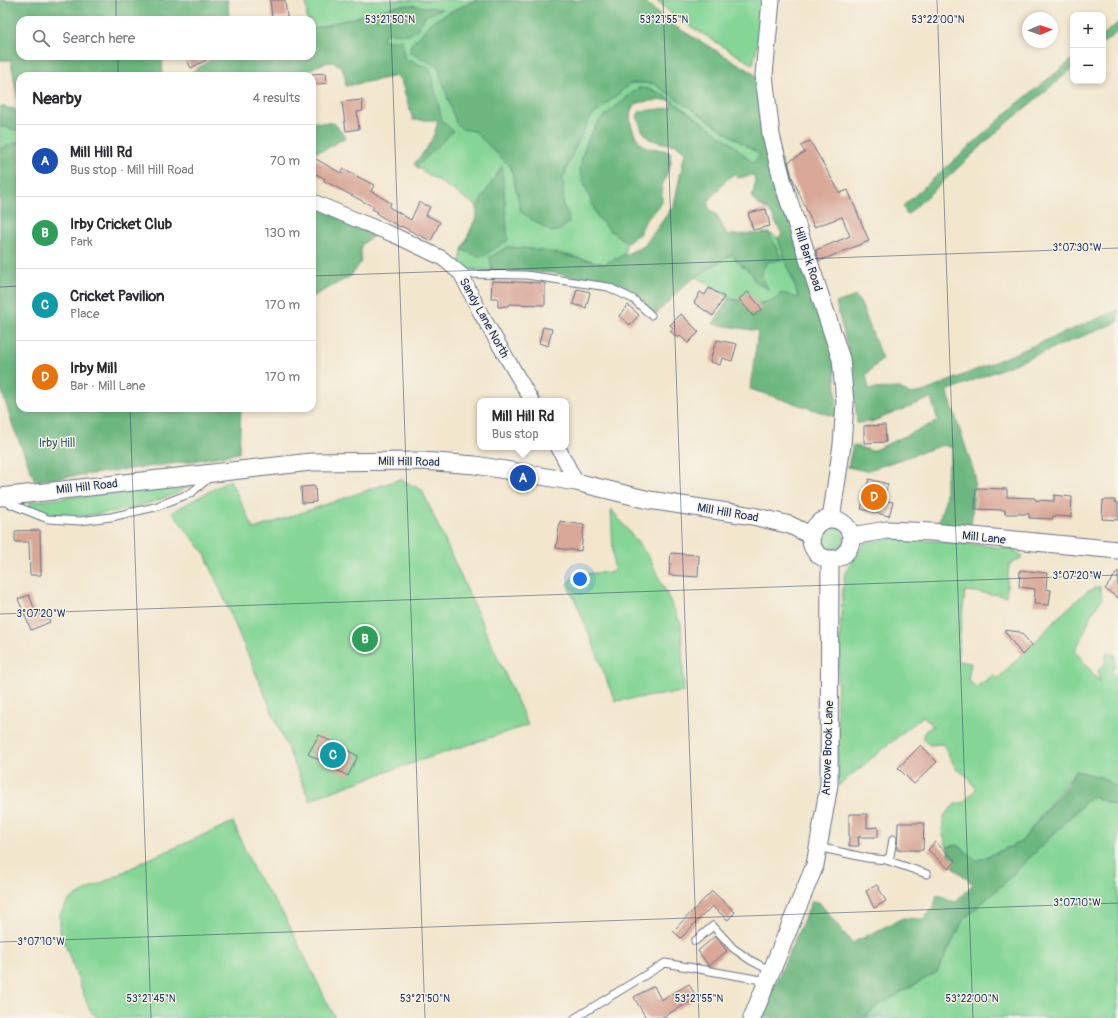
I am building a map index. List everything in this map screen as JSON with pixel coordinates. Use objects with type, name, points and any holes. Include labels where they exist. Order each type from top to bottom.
[{"type":"street","name":"Hill Bark Road","points":[[771,0],[764,75],[771,135],[783,183],[841,359],[845,404],[842,445],[831,519]]},
{"type":"street","name":"Sandy Lane North","points":[[316,203],[396,236],[442,258],[461,274],[481,314],[530,398]]},
{"type":"street","points":[[560,450],[576,482]]},
{"type":"street","name":"Mill Hill Road","points":[[0,499],[216,472],[311,462],[422,461],[475,465],[576,482],[649,500],[753,516],[790,526],[812,536]]},
{"type":"street","points":[[831,519],[845,524],[851,536],[850,546],[846,553],[830,560],[818,554],[813,547],[811,540],[812,536],[817,525],[831,519]]},
{"type":"street","name":"Mill Lane","points":[[851,536],[887,530],[932,532],[1118,550]]},
{"type":"street","name":"Arrowe Brook Lane","points":[[752,1018],[815,865],[829,785],[830,560]]},
{"type":"lane","points":[[461,274],[526,275],[608,287],[633,299],[651,315]]},
{"type":"lane","points":[[0,499],[48,519],[80,521],[111,517],[154,507],[190,493],[216,472]]},
{"type":"lane","points":[[886,860],[890,856],[893,839]]},
{"type":"lane","points":[[818,847],[867,858],[886,860],[927,874]]},
{"type":"lane","points":[[695,941],[713,926],[739,952],[769,976]]},
{"type":"lane","points":[[575,1018],[666,963],[769,976]]},
{"type":"green space","points":[[0,0],[228,0],[229,16],[16,16],[16,60],[164,60],[162,61],[163,72],[16,72],[16,91],[11,60],[0,60]]},
{"type":"green space","points":[[306,0],[477,0],[430,23],[422,34],[438,67],[456,123],[462,129],[474,131],[511,167],[521,212],[568,214],[563,206],[563,179],[573,152],[590,118],[631,83],[653,83],[760,155],[753,163],[731,143],[671,100],[660,93],[648,89],[638,88],[599,121],[590,135],[583,153],[580,170],[597,216],[608,229],[627,242],[624,255],[604,264],[561,254],[490,257],[492,270],[469,270],[459,267],[462,250],[477,215],[477,206],[417,167],[453,131],[442,121],[430,69],[404,58],[402,40],[383,41],[383,36],[388,33],[410,34],[418,28],[425,16],[441,9],[397,6],[316,28],[316,16],[307,16]]},
{"type":"green space","points":[[477,0],[638,0],[646,2],[666,21],[752,72],[758,79],[834,350],[837,409],[836,417],[750,389],[758,331],[713,324],[729,298],[753,305],[775,300],[781,293],[799,298],[778,238],[782,234],[769,210],[757,204],[752,198],[755,184],[754,175],[738,178],[734,174],[726,180],[708,202],[709,209],[717,215],[727,235],[769,233],[782,260],[767,262],[763,270],[762,276],[769,290],[754,280],[751,273],[738,262],[732,254],[687,283],[655,315],[637,297],[619,288],[595,281],[554,273],[492,270],[490,257],[507,247],[525,248],[561,254],[604,264],[644,246],[674,205],[685,152],[677,145],[649,139],[642,130],[637,116],[640,111],[671,108],[671,100],[731,143],[753,163],[760,155],[653,83],[631,83],[590,118],[573,152],[563,179],[563,206],[568,214],[569,223],[560,230],[551,232],[521,212],[511,167],[474,131],[462,129],[456,123],[438,67],[410,52],[411,44],[422,34],[430,23]]},
{"type":"green space","points":[[656,0],[767,0],[753,65],[677,18]]},
{"type":"green space","points":[[409,5],[442,9],[425,16],[418,28],[410,34],[388,33],[383,36],[383,41],[402,40],[404,58],[430,69],[442,121],[453,131],[417,167],[414,164],[429,144],[435,132],[438,120],[413,120],[401,81],[397,76],[346,86],[343,70],[339,65],[329,62],[318,65],[306,72],[191,72],[211,60],[241,60],[259,63],[264,60],[316,60],[316,28],[397,6]]},
{"type":"green space","points":[[1118,23],[1118,32],[1106,41],[1106,33]]},
{"type":"green space","points":[[1070,61],[1070,71],[999,130],[907,215],[903,206],[1017,104]]},
{"type":"green space","points":[[638,88],[648,89],[660,93],[671,100],[642,102],[634,106],[631,110],[630,121],[634,133],[640,142],[647,148],[670,152],[671,163],[662,186],[662,202],[646,220],[639,234],[627,242],[608,229],[597,216],[580,170],[583,153],[590,135],[599,121]]},
{"type":"green space","points":[[0,106],[16,110],[16,130],[0,126]]},
{"type":"green space","points":[[316,122],[334,123],[346,137],[326,149],[316,152]]},
{"type":"green space","points":[[0,126],[16,130],[16,143],[0,149]]},
{"type":"green space","name":"Irby Hill","points":[[16,143],[16,412],[241,412],[239,453],[186,462],[35,481],[13,426],[0,386],[0,149]]},
{"type":"green space","points":[[502,166],[508,240],[482,257],[462,250],[477,215],[477,206]]},
{"type":"green space","points":[[316,207],[346,219],[374,236],[361,245],[361,262],[351,276],[316,295]]},
{"type":"green space","points":[[769,233],[778,238],[799,299],[775,300],[753,305],[729,298],[696,277],[732,254],[738,262],[751,273],[754,280],[768,288],[763,281],[762,272],[767,262],[782,259]]},
{"type":"green space","points":[[856,296],[862,306],[882,359],[866,375],[869,389],[900,388],[909,394],[923,392],[1118,310],[1118,322],[947,391],[975,475],[971,528],[937,527],[946,497],[946,478],[953,448],[943,445],[866,471],[848,467],[853,445],[872,451],[938,421],[931,398],[871,422],[857,423],[852,366],[836,303]]},
{"type":"green space","points":[[400,479],[422,490],[528,725],[392,770],[322,795],[310,801],[205,554],[172,512],[230,480],[254,529]]},
{"type":"green space","points":[[194,483],[175,494],[156,501],[120,511],[101,514],[82,516],[63,515],[46,513],[29,508],[29,502]]},
{"type":"green space","points":[[611,509],[649,557],[681,624],[684,692],[615,701],[586,627],[567,584],[576,574],[614,572]]},
{"type":"green space","points":[[832,526],[840,530],[844,538],[840,546],[832,550],[824,546],[820,538],[824,530]]},
{"type":"green space","points":[[894,539],[955,542],[1013,549],[1023,557],[1009,565],[1006,596],[965,591],[957,661],[971,663],[968,680],[976,687],[994,675],[997,679],[1053,622],[1086,592],[1100,586],[1102,599],[1091,614],[1083,636],[1075,651],[1100,682],[1098,671],[1105,663],[1107,652],[1115,655],[1115,665],[1111,672],[1118,678],[1118,788],[1101,777],[1075,771],[1021,842],[977,861],[958,845],[947,847],[942,831],[944,816],[955,804],[964,802],[976,789],[966,775],[956,769],[943,744],[930,745],[922,739],[925,731],[933,726],[923,716],[838,786],[837,700],[842,597],[845,572],[865,542]]},
{"type":"green space","points":[[1075,771],[1101,777],[1118,788],[1118,807],[1092,796],[1003,884],[964,919],[937,972],[880,1004],[863,1018],[760,1018],[812,901],[819,902],[852,943],[903,918],[924,919],[934,907],[937,894],[955,902],[973,884],[954,868],[947,847],[958,845],[977,861],[1021,842],[1069,782]]},
{"type":"green space","points":[[1092,796],[1118,807],[1118,1018],[863,1018],[880,1004],[937,972],[964,919],[1003,884]]},
{"type":"green space","points":[[233,822],[255,873],[284,915],[335,1018],[98,1018],[90,1011],[60,931],[60,914],[70,899],[147,860]]},
{"type":"building","points":[[270,0],[285,0],[287,16],[272,16]]},
{"type":"building","points":[[187,60],[206,60],[191,68]]},
{"type":"building","points":[[326,73],[327,83],[316,84],[316,74]]},
{"type":"building","points":[[362,100],[363,111],[357,112],[359,129],[346,131],[342,102]]},
{"type":"building","points":[[810,141],[840,193],[848,190],[869,241],[819,261],[816,250],[850,236],[842,217],[814,227],[792,177],[788,162],[805,152],[801,146]]},
{"type":"building","points":[[316,159],[341,173],[343,169],[374,185],[371,191],[391,203],[389,207],[411,220],[419,202],[430,207],[426,215],[440,222],[431,241],[401,226],[400,227],[377,214],[378,212],[372,209],[374,207],[324,181],[325,179],[316,174]]},
{"type":"building","points":[[766,209],[770,226],[753,230],[748,213]]},
{"type":"building","points":[[492,281],[545,283],[545,305],[509,304],[508,306],[498,307],[498,298],[491,298]]},
{"type":"building","points":[[709,288],[724,297],[713,316],[694,303],[700,292],[705,295]]},
{"type":"building","points":[[577,289],[590,292],[586,308],[573,304]]},
{"type":"building","points":[[748,292],[762,309],[753,316],[739,299]]},
{"type":"building","points":[[628,305],[639,315],[630,325],[619,316]]},
{"type":"building","points":[[681,314],[699,332],[688,343],[680,336],[678,338],[670,331],[673,328],[670,325]]},
{"type":"building","points":[[543,327],[552,329],[548,346],[539,343]]},
{"type":"building","points":[[717,340],[737,344],[732,361],[722,358],[720,365],[710,362]]},
{"type":"building","points":[[885,425],[886,442],[864,443],[864,426]]},
{"type":"building","points":[[869,479],[888,484],[883,500],[893,502],[889,516],[861,509]]},
{"type":"building","points":[[315,486],[316,502],[302,503],[301,487]]},
{"type":"building","points":[[976,488],[1007,489],[1007,497],[1035,498],[1035,500],[1054,501],[1054,495],[1072,497],[1071,517],[1053,516],[1053,519],[1029,518],[1029,514],[1005,514],[1005,510],[975,509]]},
{"type":"building","points":[[1103,500],[1115,500],[1115,502],[1118,503],[1118,520],[1102,519]]},
{"type":"building","points":[[560,521],[584,525],[581,551],[556,548]]},
{"type":"building","points":[[40,530],[41,575],[30,575],[29,542],[15,542],[15,531]]},
{"type":"building","points":[[671,553],[699,555],[698,577],[669,575]]},
{"type":"building","points":[[1020,570],[1047,573],[1046,589],[1051,590],[1049,605],[1034,604],[1035,589],[1019,587]]},
{"type":"building","points":[[1118,571],[1118,598],[1105,589]]},
{"type":"building","points":[[29,595],[37,615],[45,611],[50,622],[31,630],[18,599]]},
{"type":"building","points":[[1004,630],[1020,632],[1032,645],[1022,655]]},
{"type":"building","points":[[319,735],[358,756],[348,776],[308,754]]},
{"type":"building","points":[[921,745],[937,762],[914,784],[898,768]]},
{"type":"building","points":[[849,814],[867,814],[867,828],[878,827],[878,837],[858,837],[859,846],[849,846]]},
{"type":"building","points":[[898,823],[924,823],[923,850],[897,850]]},
{"type":"building","points":[[935,842],[956,861],[949,869],[928,850]]},
{"type":"building","points":[[877,885],[886,901],[874,908],[866,891]]},
{"type":"building","points":[[712,891],[735,912],[728,920],[712,906],[681,938],[673,931]]},
{"type":"building","points":[[715,936],[727,951],[709,966],[698,951]]},
{"type":"building","points":[[689,984],[697,998],[661,1018],[646,1018],[634,997],[654,986],[661,1000]]},
{"type":"place","name":"Mill Hill Rd","points":[[523,478]]},
{"type":"place","name":"Irby Mill","points":[[874,497]]},
{"type":"place","name":"Irby Cricket Club","points":[[365,639]]},
{"type":"place","name":"Cricket Pavilion","points":[[333,755]]}]
